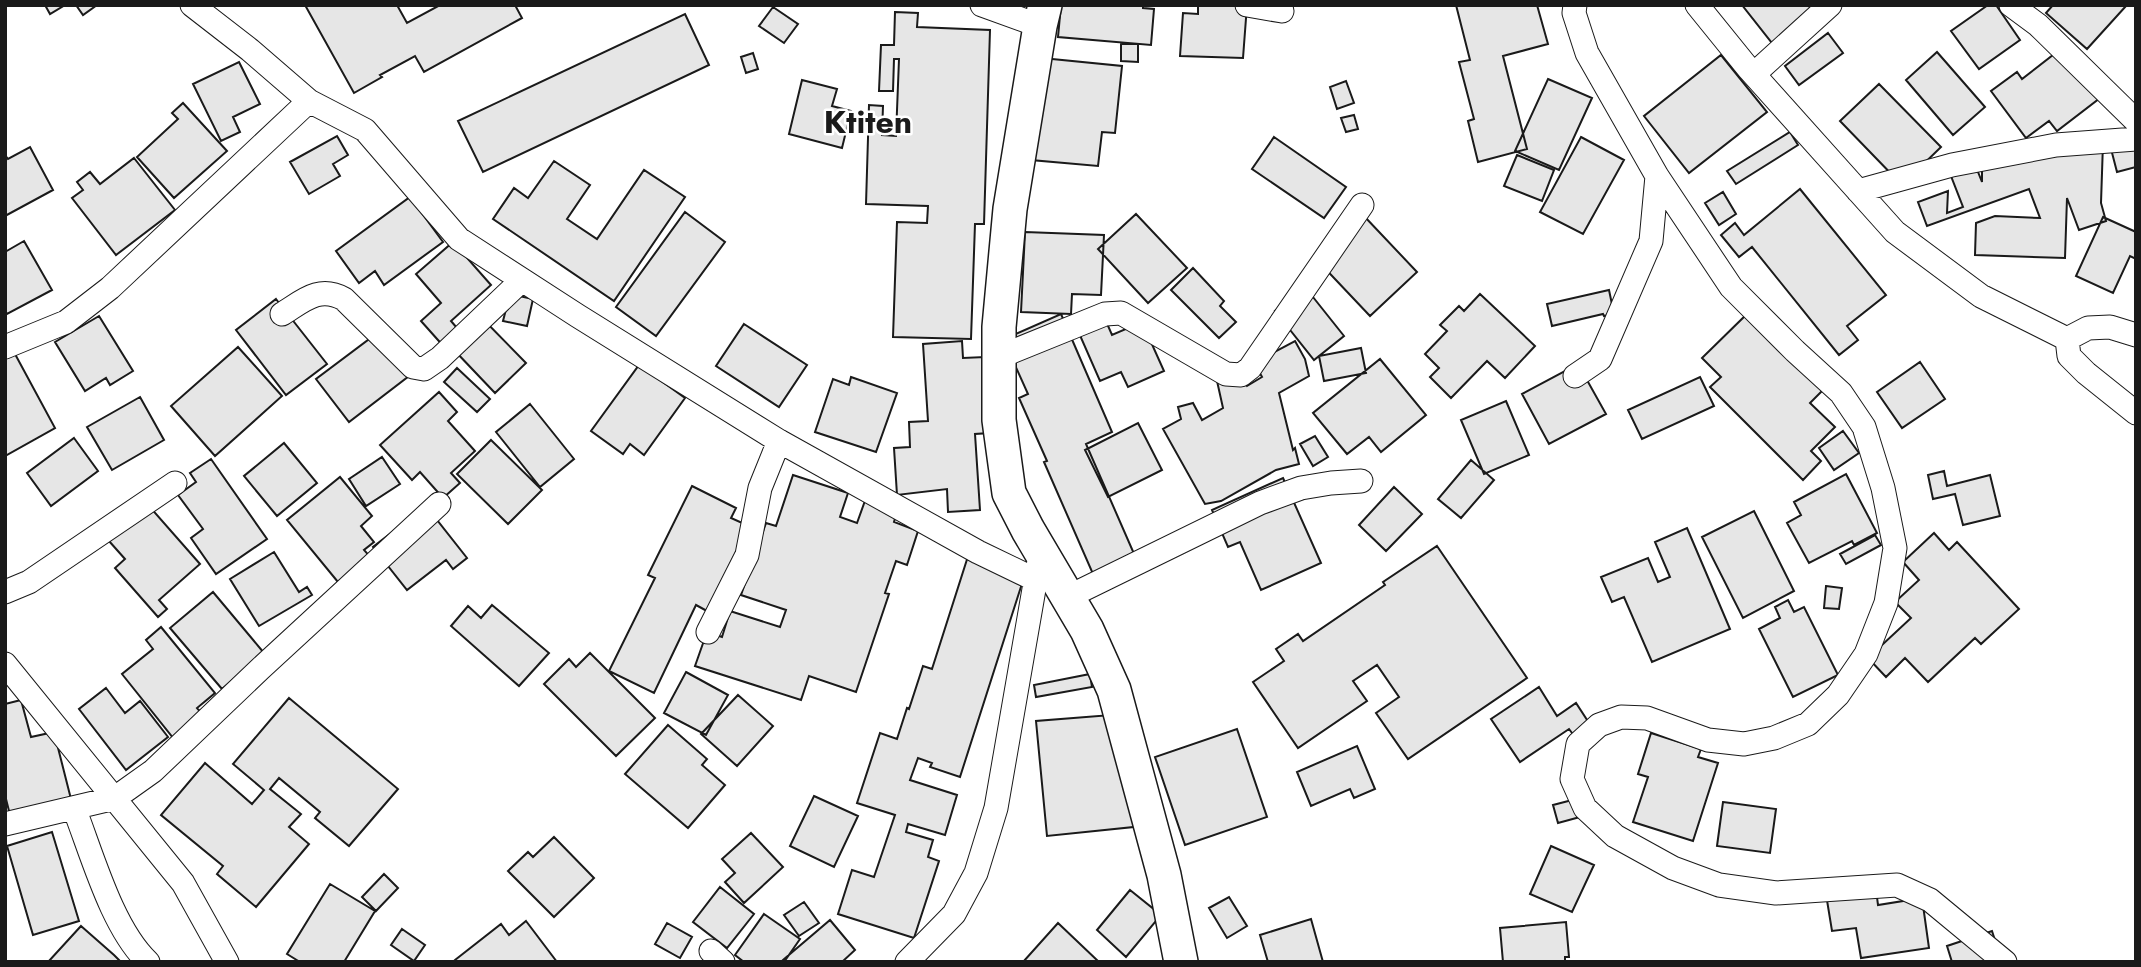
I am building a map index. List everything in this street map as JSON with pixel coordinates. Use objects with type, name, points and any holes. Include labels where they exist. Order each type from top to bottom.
[{"type":"street","points":[[192,5],[309,101],[365,130],[459,239],[779,441],[978,552],[1038,566]]},
{"type":"street","points":[[982,5],[1043,16],[1010,209],[999,327],[999,420],[1009,493],[1038,566],[1068,597],[1087,630],[1114,690],[1164,876],[1181,962]]},
{"type":"street","points":[[1247,5],[1282,11]]},
{"type":"street","points":[[1575,5],[1574,13],[1587,53],[1657,176],[1731,287],[1841,393],[1864,427],[1883,488],[1895,548],[1886,603],[1866,654],[1838,695],[1808,724],[1774,738],[1744,744],[1708,740],[1647,718],[1621,717],[1599,725],[1578,744],[1572,779],[1585,808],[1615,836],[1673,867],[1719,885],[1776,893],[1897,886],[1930,900],[2005,962]]},
{"type":"street","points":[[1697,5],[1754,74],[1895,232],[1981,296],[2067,339]]},
{"type":"street","points":[[1754,74],[1830,5]]},
{"type":"street","points":[[2011,5],[2038,25],[2136,121]]},
{"type":"street","points":[[5,348],[66,322],[110,288],[309,101]]},
{"type":"street","points":[[1858,191],[1952,165],[2056,145],[2136,139]]},
{"type":"street","points":[[1575,376],[1600,359],[1651,241],[1657,176]]},
{"type":"street","points":[[999,356],[1105,314],[1121,313],[1226,374],[1241,375],[1250,368],[1362,205]]},
{"type":"street","points":[[282,314],[309,297],[321,293],[334,294],[344,299],[413,367],[424,369],[440,358],[522,280]]},
{"type":"street","points":[[2067,339],[2088,328],[2110,327],[2136,335]]},
{"type":"street","points":[[2067,339],[2069,356],[2136,413]]},
{"type":"street","points":[[708,632],[747,555],[760,488],[779,441]]},
{"type":"street","points":[[1068,597],[1260,503],[1301,488],[1361,481]]},
{"type":"street","points":[[5,592],[29,582],[175,483]]},
{"type":"street","points":[[5,824],[115,798],[153,771],[439,504]]},
{"type":"street","points":[[907,962],[954,914],[976,873],[996,808],[1038,566]]},
{"type":"street","points":[[5,664],[183,883],[227,962]]},
{"type":"street","points":[[74,808],[116,917],[148,962]]},
{"type":"building","points":[[45,5],[65,5],[50,14]]},
{"type":"building","points":[[76,5],[97,5],[83,15]]},
{"type":"building","points":[[305,5],[397,5],[407,23],[440,5],[515,5],[522,18],[424,72],[415,56],[354,93]]},
{"type":"building","points":[[1061,5],[1143,5],[1143,8],[1154,9],[1151,45],[1058,37]]},
{"type":"building","points":[[1198,5],[1247,5],[1243,58],[1180,56],[1183,13],[1198,14]]},
{"type":"building","points":[[1456,5],[1537,5],[1548,44],[1503,56],[1527,149],[1478,162],[1468,121],[1474,119],[1459,62],[1470,60]]},
{"type":"building","points":[[1742,5],[1808,5],[1813,11],[1772,43]]},
{"type":"building","points":[[1988,5],[1996,5],[2020,40],[1979,69],[1951,31]]},
{"type":"building","points":[[2053,5],[2126,6],[2087,49],[2046,13]]},
{"type":"building","points":[[773,7],[798,24],[784,43],[759,26]]},
{"type":"building","points":[[895,12],[918,13],[917,27],[990,30],[984,224],[975,224],[971,339],[893,337],[897,222],[927,223],[928,206],[866,204],[869,105],[883,106],[882,135],[896,136],[899,59],[894,59],[893,91],[879,91],[881,45],[894,45]]},
{"type":"building","points":[[685,14],[709,65],[483,172],[458,121]]},
{"type":"building","points":[[1828,33],[1843,53],[1799,85],[1785,66]]},
{"type":"building","points":[[1121,44],[1138,44],[1138,62],[1121,61]]},
{"type":"building","points":[[2062,48],[2100,98],[2057,131],[2049,121],[2026,138],[1991,91],[2017,72],[2022,79]]},
{"type":"building","points":[[1937,52],[1985,107],[1953,135],[1906,80]]},
{"type":"building","points":[[753,53],[758,69],[746,73],[741,57]]},
{"type":"building","points":[[1721,55],[1767,112],[1689,173],[1644,116]]},
{"type":"building","points":[[1042,58],[1122,66],[1115,133],[1102,132],[1098,166],[1031,160]]},
{"type":"building","points":[[239,62],[260,104],[233,117],[240,132],[221,141],[193,84]]},
{"type":"building","points":[[1548,79],[1592,98],[1559,170],[1515,151]]},
{"type":"building","points":[[802,80],[837,89],[832,106],[851,111],[842,148],[789,134]]},
{"type":"building","points":[[1346,81],[1354,103],[1337,109],[1330,87]]},
{"type":"building","points":[[1879,84],[1941,147],[1902,185],[1840,121]]},
{"type":"building","points":[[183,103],[227,151],[174,198],[137,157],[178,119],[172,113]]},
{"type":"building","points":[[1354,115],[1358,129],[1346,132],[1341,118]]},
{"type":"building","points":[[1790,132],[1798,145],[1736,184],[1727,171]]},
{"type":"building","points":[[337,136],[348,155],[333,164],[340,176],[309,194],[290,162]]},
{"type":"building","points":[[1274,137],[1346,187],[1324,218],[1252,169]]},
{"type":"building","points":[[1581,137],[1624,160],[1583,234],[1540,212]]},
{"type":"building","points":[[2136,139],[2136,167],[2117,172],[2110,145]]},
{"type":"building","points":[[2103,143],[2101,203],[2106,221],[2079,230],[2067,198],[2065,258],[1975,255],[1976,223],[1995,216],[2040,218],[2029,189],[1927,226],[1918,202],[1948,191],[1947,213],[1963,207],[1951,176],[1976,167],[1982,182],[1982,166]]},
{"type":"building","points":[[30,147],[53,190],[5,216],[5,155],[8,159]]},
{"type":"building","points":[[1517,155],[1554,170],[1542,201],[1504,186]]},
{"type":"building","points":[[134,158],[175,210],[116,255],[72,198],[83,190],[77,182],[90,172],[100,184]]},
{"type":"building","points":[[554,161],[590,185],[567,219],[597,239],[644,170],[685,197],[614,301],[493,219],[514,188],[528,198]]},
{"type":"building","points":[[1800,189],[1886,295],[1847,326],[1858,340],[1839,355],[1752,247],[1739,257],[1721,235],[1735,223],[1744,235]]},
{"type":"building","points":[[1723,192],[1736,214],[1719,225],[1705,203]]},
{"type":"building","points":[[410,197],[443,242],[384,285],[375,271],[359,283],[336,251]]},
{"type":"building","points":[[685,212],[725,242],[656,336],[616,307]]},
{"type":"building","points":[[1136,214],[1187,268],[1148,303],[1098,249]]},
{"type":"building","points":[[1364,216],[1417,272],[1370,316],[1317,260]]},
{"type":"building","points":[[2103,217],[2136,232],[2136,259],[2130,256],[2113,293],[2076,276]]},
{"type":"building","points":[[1025,232],[1104,235],[1101,295],[1072,294],[1071,314],[1021,312]]},
{"type":"building","points":[[24,241],[52,290],[7,314],[5,252]]},
{"type":"building","points":[[453,242],[491,285],[451,321],[463,335],[446,349],[421,321],[441,303],[416,274]]},
{"type":"building","points":[[1193,268],[1224,301],[1220,306],[1236,322],[1219,338],[1171,290]]},
{"type":"building","points":[[1305,287],[1344,336],[1314,360],[1275,311]]},
{"type":"building","points":[[1609,290],[1614,314],[1552,326],[1547,304]]},
{"type":"building","points":[[510,294],[533,299],[527,326],[503,321]]},
{"type":"building","points":[[1480,294],[1535,346],[1505,378],[1487,361],[1451,398],[1430,377],[1439,368],[1425,354],[1447,331],[1440,325],[1459,306],[1464,311]]},
{"type":"building","points":[[276,299],[327,364],[286,395],[236,330]]},
{"type":"building","points":[[1102,312],[1112,335],[1142,322],[1164,371],[1128,387],[1121,372],[1100,381],[1075,324]]},
{"type":"building","points":[[1749,312],[1825,388],[1810,403],[1835,427],[1811,451],[1821,461],[1803,480],[1710,387],[1721,377],[1702,358]]},
{"type":"building","points":[[478,314],[526,363],[495,393],[455,351]]},
{"type":"building","points":[[1061,314],[1112,432],[1086,444],[1135,556],[1093,574],[1019,398],[1028,394],[1010,354],[1011,336]]},
{"type":"building","points":[[99,316],[133,371],[110,385],[106,378],[85,391],[55,342]]},
{"type":"building","points":[[744,324],[807,365],[779,407],[716,366]]},
{"type":"building","points":[[376,334],[409,376],[349,422],[316,379]]},
{"type":"building","points":[[962,341],[963,358],[985,357],[990,433],[975,434],[980,510],[948,512],[947,489],[897,495],[894,448],[910,447],[909,422],[928,421],[923,344]]},
{"type":"building","points":[[1295,341],[1305,359],[1309,376],[1279,393],[1299,464],[1276,470],[1221,501],[1205,504],[1163,429],[1181,419],[1178,407],[1193,403],[1202,420],[1223,408],[1217,381],[1240,375],[1247,386],[1262,377],[1252,359],[1269,355]]},
{"type":"building","points":[[238,347],[282,396],[215,456],[171,406]]},
{"type":"building","points":[[1361,348],[1366,373],[1324,381],[1319,356]]},
{"type":"building","points":[[15,354],[55,428],[5,456],[5,359]]},
{"type":"building","points":[[1380,359],[1426,415],[1381,452],[1369,437],[1347,454],[1313,413]]},
{"type":"building","points":[[1920,362],[1945,399],[1902,428],[1877,392]]},
{"type":"building","points":[[1578,364],[1606,414],[1549,444],[1522,394]]},
{"type":"building","points":[[639,365],[685,398],[644,455],[630,444],[623,454],[591,431]]},
{"type":"building","points":[[457,368],[490,399],[477,412],[444,382]]},
{"type":"building","points":[[851,377],[897,393],[876,452],[815,432],[833,379],[849,385]]},
{"type":"building","points":[[1700,377],[1714,406],[1642,439],[1628,410]]},
{"type":"building","points":[[439,392],[457,412],[448,421],[475,451],[451,473],[460,483],[443,498],[420,472],[412,480],[380,445]]},
{"type":"building","points":[[140,397],[164,440],[112,470],[87,427]]},
{"type":"building","points":[[1506,401],[1529,455],[1484,474],[1461,420]]},
{"type":"building","points":[[530,404],[574,459],[540,487],[496,432]]},
{"type":"building","points":[[1138,423],[1162,470],[1108,497],[1085,450]]},
{"type":"building","points":[[1843,431],[1859,453],[1834,470],[1819,448]]},
{"type":"building","points":[[1315,436],[1328,457],[1313,466],[1300,444]]},
{"type":"building","points":[[74,438],[98,471],[51,506],[27,473]]},
{"type":"building","points":[[491,440],[542,490],[508,524],[457,474]]},
{"type":"building","points":[[284,443],[317,483],[277,516],[244,476]]},
{"type":"building","points":[[382,457],[400,484],[366,506],[349,479]]},
{"type":"building","points":[[211,459],[267,539],[216,574],[191,538],[203,529],[178,495],[196,482],[190,473]]},
{"type":"building","points":[[1471,460],[1494,480],[1461,518],[1438,499]]},
{"type":"building","points":[[1944,471],[1947,486],[1990,475],[2000,516],[1963,525],[1955,494],[1933,499],[1928,475]]},
{"type":"building","points":[[1846,474],[1877,533],[1854,545],[1852,541],[1809,563],[1787,523],[1801,515],[1794,502]]},
{"type":"building","points":[[793,475],[848,493],[840,517],[857,523],[866,498],[898,509],[894,522],[918,531],[907,565],[896,561],[885,593],[889,594],[856,692],[809,676],[801,700],[695,666],[707,632],[722,637],[730,611],[780,627],[786,610],[741,595],[766,523],[776,526]]},
{"type":"building","points":[[340,477],[372,516],[361,526],[374,542],[364,550],[379,567],[347,593],[287,520]]},
{"type":"building","points":[[1283,478],[1321,563],[1261,590],[1240,542],[1228,547],[1212,510]]},
{"type":"building","points":[[692,486],[736,508],[731,518],[749,526],[707,611],[696,605],[654,693],[609,671],[655,578],[648,575]]},
{"type":"building","points":[[1394,487],[1422,514],[1386,551],[1359,525]]},
{"type":"building","points":[[149,506],[200,564],[159,600],[167,609],[158,617],[115,568],[125,559],[109,541]]},
{"type":"building","points":[[426,506],[467,558],[453,569],[446,560],[407,590],[373,547]]},
{"type":"building","points":[[1754,511],[1794,591],[1743,618],[1702,537]]},
{"type":"building","points":[[1687,528],[1730,629],[1652,662],[1624,597],[1612,602],[1601,577],[1648,558],[1658,582],[1670,577],[1655,542]]},
{"type":"building","points":[[1934,533],[1949,550],[1957,542],[2019,609],[1981,644],[1975,638],[1928,682],[1905,658],[1886,677],[1868,658],[1911,618],[1895,602],[1919,580],[1903,562]]},
{"type":"building","points":[[1875,535],[1881,545],[1846,564],[1840,554]]},
{"type":"building","points":[[1437,546],[1527,678],[1408,759],[1376,713],[1399,697],[1377,665],[1353,681],[1367,701],[1298,748],[1253,682],[1284,661],[1276,649],[1298,634],[1303,641]]},
{"type":"building","points":[[970,550],[1027,568],[960,777],[930,767],[932,763],[918,758],[910,780],[957,795],[945,835],[908,824],[906,832],[933,840],[928,857],[939,861],[914,938],[838,914],[852,870],[874,877],[895,815],[857,803],[880,733],[897,739],[923,666],[932,669]]},
{"type":"building","points":[[274,552],[299,592],[307,587],[312,595],[259,626],[230,579]]},
{"type":"building","points":[[1826,586],[1842,588],[1839,609],[1824,608]]},
{"type":"building","points":[[213,592],[264,653],[222,689],[170,628]]},
{"type":"building","points":[[1788,600],[1794,612],[1804,607],[1838,675],[1793,697],[1759,629],[1780,618],[1775,607]]},
{"type":"building","points":[[492,605],[549,653],[519,686],[451,626],[468,606],[481,618]]},
{"type":"building","points":[[161,627],[215,693],[197,708],[212,725],[182,749],[122,674],[153,649],[146,640]]},
{"type":"building","points":[[590,653],[655,718],[616,756],[544,684],[569,659],[576,667]]},
{"type":"building","points":[[686,672],[728,695],[706,735],[664,713]]},
{"type":"building","points":[[1090,674],[1092,687],[1036,697],[1034,685]]},
{"type":"building","points":[[1539,687],[1557,716],[1576,703],[1591,726],[1575,737],[1569,729],[1520,762],[1491,719]]},
{"type":"building","points":[[106,688],[125,713],[140,701],[168,737],[126,770],[79,709]]},
{"type":"building","points":[[738,695],[773,726],[737,766],[701,734]]},
{"type":"building","points":[[289,698],[398,789],[349,846],[315,818],[320,812],[279,778],[270,789],[301,814],[289,827],[309,844],[256,907],[217,874],[223,866],[161,815],[205,763],[252,804],[264,790],[233,764]]},
{"type":"building","points":[[21,700],[31,737],[54,732],[72,803],[11,819],[5,795],[5,704]]},
{"type":"building","points":[[1111,715],[1124,790],[1137,790],[1143,826],[1047,836],[1036,721]]},
{"type":"building","points":[[668,725],[707,759],[702,765],[725,785],[688,828],[625,774]]},
{"type":"building","points":[[1237,729],[1267,817],[1185,845],[1155,757]]},
{"type":"building","points":[[1651,733],[1701,749],[1698,757],[1718,763],[1693,841],[1633,822],[1648,777],[1638,774]]},
{"type":"building","points":[[1357,746],[1375,789],[1354,798],[1350,789],[1311,806],[1297,772]]},
{"type":"building","points":[[814,796],[858,816],[834,867],[790,846]]},
{"type":"building","points":[[1576,799],[1580,817],[1558,823],[1553,805]]},
{"type":"building","points":[[1723,802],[1776,809],[1770,853],[1717,846]]},
{"type":"building","points":[[52,832],[79,921],[33,935],[7,846]]},
{"type":"building","points":[[751,833],[783,867],[744,903],[725,882],[735,873],[722,859]]},
{"type":"building","points":[[554,837],[594,878],[554,917],[508,871],[528,852],[533,857]]},
{"type":"building","points":[[1551,846],[1594,865],[1572,912],[1530,894]]},
{"type":"building","points":[[384,874],[398,888],[376,911],[362,897]]},
{"type":"building","points":[[1875,881],[1878,905],[1922,898],[1929,948],[1861,958],[1856,928],[1832,931],[1825,888]]},
{"type":"building","points":[[330,884],[375,911],[344,962],[300,962],[287,954]]},
{"type":"building","points":[[720,887],[754,914],[727,948],[693,922]]},
{"type":"building","points":[[1130,890],[1161,915],[1126,957],[1097,930]]},
{"type":"building","points":[[1229,897],[1247,926],[1227,938],[1209,908]]},
{"type":"building","points":[[804,902],[819,923],[799,936],[784,915]]},
{"type":"building","points":[[764,914],[800,939],[784,962],[744,962],[735,955]]},
{"type":"building","points":[[1311,919],[1323,962],[1268,962],[1260,935]]},
{"type":"building","points":[[830,920],[855,950],[842,962],[784,962],[783,960]]},
{"type":"building","points":[[526,921],[557,962],[456,962],[455,960],[501,924],[509,935]]},
{"type":"building","points":[[1566,922],[1569,957],[1565,957],[1565,962],[1503,962],[1500,928]]},
{"type":"building","points":[[667,923],[692,937],[680,958],[655,944]]},
{"type":"building","points":[[1058,923],[1099,962],[1023,962]]},
{"type":"building","points":[[81,926],[114,955],[121,962],[48,962]]},
{"type":"building","points":[[402,929],[425,945],[414,961],[391,945]]},
{"type":"building","points":[[1992,931],[2002,962],[1952,962],[1947,946]]},
{"type":"district","name":"Ktiten","points":[[868,122]]}]
